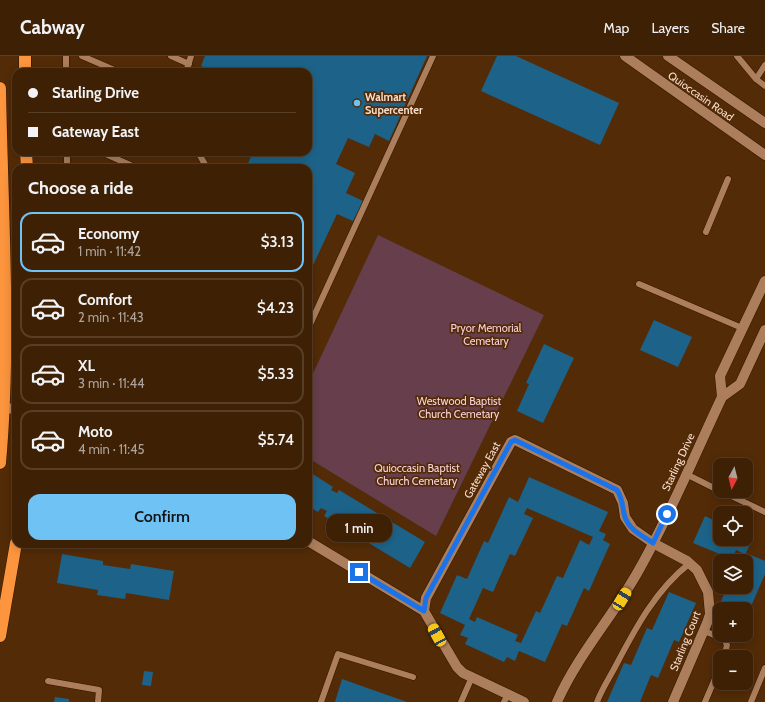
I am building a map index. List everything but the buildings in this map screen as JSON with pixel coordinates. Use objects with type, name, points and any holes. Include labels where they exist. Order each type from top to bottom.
[{"type":"highway","points":[[25,56],[25,68]]},
{"type":"highway","points":[[0,88],[4,326],[4,408],[0,463]]},
{"type":"highway","points":[[0,636],[15,548]]},
{"type":"street","name":"Quioccasin Road","points":[[625,56],[765,155]]},
{"type":"street","name":"Quioccasin Road","points":[[668,56],[765,123]]},
{"type":"street","points":[[722,397],[720,376],[765,281]]},
{"type":"street","name":"Starling Drive","points":[[557,702],[569,678],[616,610],[653,543],[722,397],[740,384],[765,330]]},
{"type":"street","points":[[4,408],[12,409]]},
{"type":"street","name":"Gateway East","points":[[424,611],[426,598],[511,442],[515,440],[617,490],[621,496],[628,523],[633,529],[653,543]]},
{"type":"street","points":[[312,543],[424,611],[450,659],[463,673],[506,698],[524,702]]},
{"type":"street","name":"Starling Court","points":[[653,543],[690,563],[697,570],[708,592],[710,614],[673,702]]},
{"type":"lane","points":[[66,56],[66,68]]},
{"type":"lane","points":[[82,56],[110,68]]},
{"type":"lane","points":[[171,56],[188,64]]},
{"type":"lane","points":[[187,68],[191,56]]},
{"type":"lane","points":[[312,320],[433,56]]},
{"type":"lane","points":[[737,56],[756,79],[765,86]]},
{"type":"lane","points":[[756,79],[765,66]]},
{"type":"lane","points":[[110,156],[128,164]]},
{"type":"lane","points":[[706,232],[728,179]]},
{"type":"lane","points":[[639,284],[742,328]]},
{"type":"lane","points":[[686,474],[713,488]]},
{"type":"lane","points":[[735,498],[765,512]]},
{"type":"lane","points":[[597,702],[623,651],[654,601],[681,570],[690,563]]},
{"type":"lane","points":[[704,631],[724,640],[727,645],[726,650]]},
{"type":"lane","points":[[321,702],[338,654],[412,677]]},
{"type":"lane","points":[[751,702],[765,668]]},
{"type":"lane","points":[[461,702],[472,677]]},
{"type":"lane","points":[[48,681],[99,690],[98,702]]},
{"type":"lane","points":[[705,702],[713,683]]},
{"type":"green space","points":[[378,235],[544,315],[436,536],[312,460],[312,375]]},
{"type":"place","name":"Walmart Supercenter","points":[[357,103]]},
{"type":"route","points":[[359,572],[424,611],[426,598],[511,442],[515,440],[617,490],[621,496],[625,517],[628,523],[633,529],[653,543],[667,514]]},
{"type":"park label","name":"Pryor Memorial Cemetary","points":[[486,334]]},
{"type":"park label","name":"Westwood Baptist Church Cemetary","points":[[459,407]]},
{"type":"park label","name":"Quioccasin Baptist Church Cemetary","points":[[417,474]]}]
